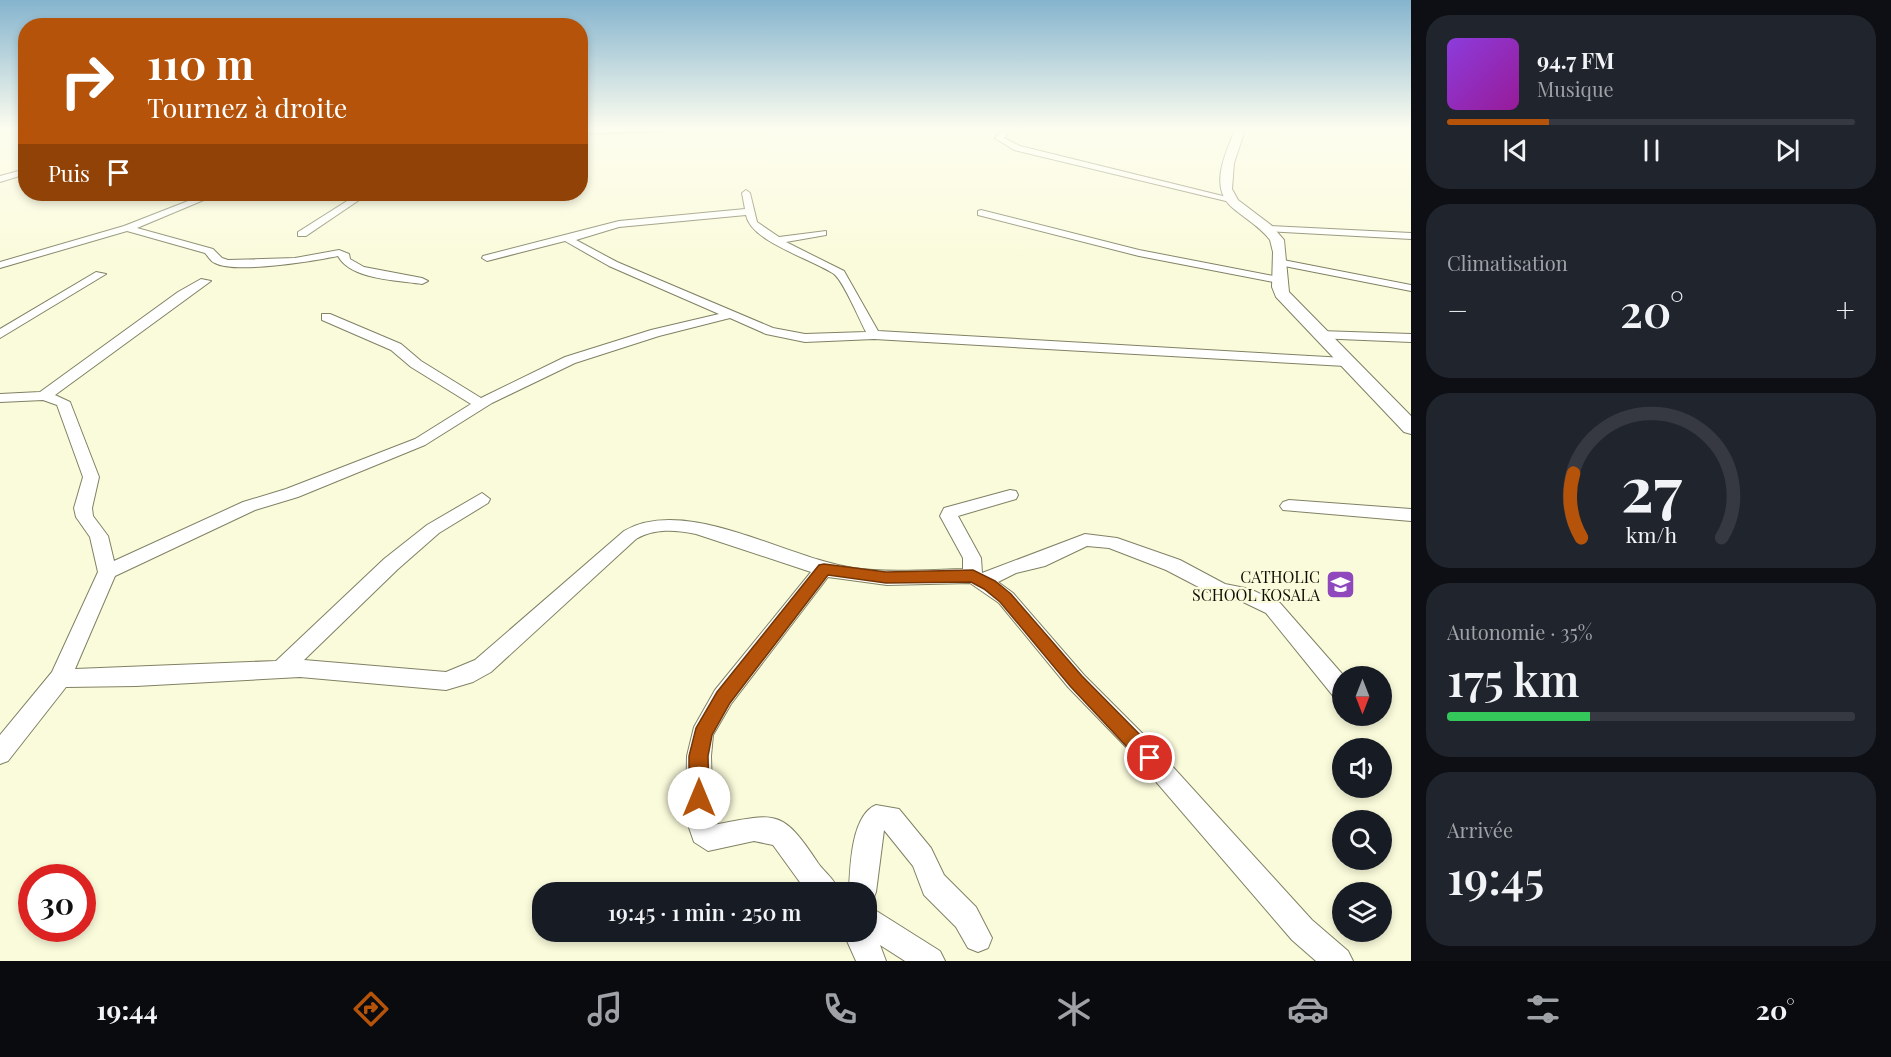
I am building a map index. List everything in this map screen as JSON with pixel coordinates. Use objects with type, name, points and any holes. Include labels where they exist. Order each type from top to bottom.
[{"type":"main road","points":[[1226,175],[1230,199],[1268,229],[1280,248],[1278,262],[1282,294],[1345,362],[1409,423]]},
{"type":"street","points":[[1129,175],[1230,199]]},
{"type":"street","points":[[746,193],[748,213],[753,223],[777,240],[844,277],[874,335]]},
{"type":"street","points":[[0,266],[127,228],[195,201]]},
{"type":"street","points":[[302,234],[347,201]]},
{"type":"street","points":[[487,258],[619,224],[748,213]]},
{"type":"street","points":[[981,213],[1139,253],[1279,280]]},
{"type":"street","points":[[127,228],[209,251],[218,261],[228,263],[295,261],[339,253],[345,256],[345,260],[361,270],[422,281]]},
{"type":"street","points":[[1268,229],[1411,236]]},
{"type":"street","points":[[777,240],[822,233]]},
{"type":"street","points":[[572,236],[570,241],[613,264],[728,315],[770,331],[805,338],[874,335],[1345,362]]},
{"type":"street","points":[[1278,262],[1411,288]]},
{"type":"street","points":[[0,334],[100,274]]},
{"type":"street","points":[[44,396],[182,294],[205,281]]},
{"type":"street","points":[[107,572],[249,506],[292,493],[420,442],[481,404],[583,355],[674,327],[728,315]]},
{"type":"street","points":[[326,317],[396,347],[416,364],[481,404]]},
{"type":"street","points":[[1320,335],[1411,338]]},
{"type":"street","points":[[0,398],[44,396],[63,402],[75,428],[91,477],[83,508],[85,517],[99,536],[107,572],[60,678],[0,753]]},
{"type":"street","points":[[1010,495],[950,512],[949,516],[972,558],[978,579],[1006,598],[1076,681],[1134,741],[1302,930],[1338,961]]},
{"type":"street","points":[[282,668],[391,564],[433,529],[482,499]]},
{"type":"street","points":[[1289,506],[1411,515]]},
{"type":"street","points":[[60,678],[136,677],[282,668],[446,681],[465,676],[483,666],[630,535],[642,528],[657,525],[698,528],[824,569],[886,578],[978,579],[1011,567],[1038,561],[1085,540],[1111,542],[1173,565],[1221,590],[1243,594],[1273,608],[1332,678]]},
{"type":"street","points":[[815,882],[794,849],[777,835],[760,828],[708,838],[703,833],[699,819],[699,756],[702,734],[723,697],[824,569]]},
{"type":"street","points":[[863,882],[870,825],[876,817],[890,818],[922,857],[934,885],[966,917],[978,938]]},
{"type":"street","points":[[877,926],[930,961]]},
{"type":"street","points":[[864,942],[871,961]]},
{"type":"place","name":"CATHOLIC SCHOOL KOSALA","points":[[1341,585]]},
{"type":"route","points":[[699,798],[699,756],[702,734],[723,697],[824,569],[886,578],[973,576],[989,585],[1006,598],[1076,681],[1150,758]]}]
